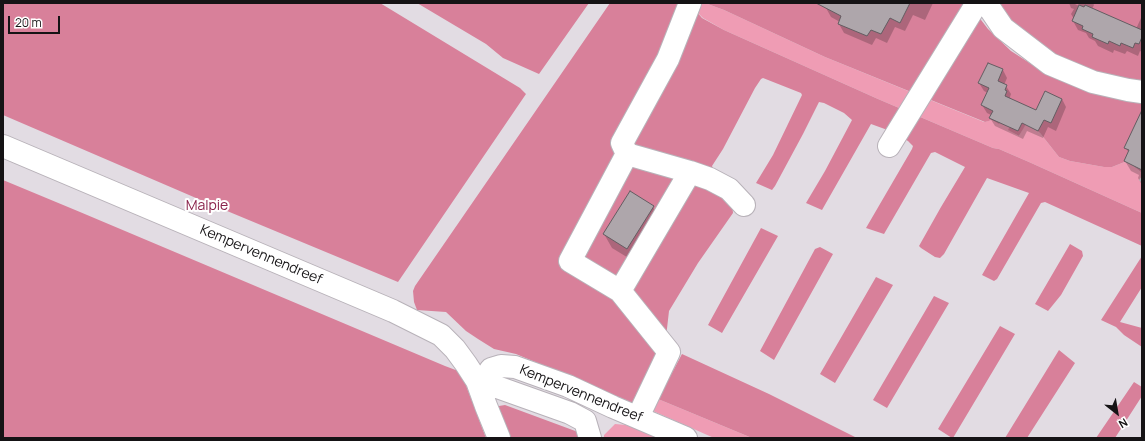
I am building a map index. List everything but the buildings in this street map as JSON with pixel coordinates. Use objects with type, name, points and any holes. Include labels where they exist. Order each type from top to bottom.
[{"type":"street","points":[[690,3],[668,59],[622,143],[627,154],[710,179],[729,189],[744,205]]},
{"type":"street","points":[[889,146],[977,3]]},
{"type":"street","points":[[986,3],[1003,28],[1050,64],[1093,82],[1142,92]]},
{"type":"street","name":"Kempervennendreef","points":[[3,146],[400,314],[441,335],[481,379],[486,406],[498,438]]},
{"type":"street","points":[[627,154],[570,261],[620,291],[669,352],[638,417]]},
{"type":"street","points":[[620,291],[690,172]]},
{"type":"street","name":"Kempervennendreef","points":[[481,379],[491,369],[501,366],[515,367],[568,386],[686,438]]},
{"type":"street","points":[[481,379],[497,387],[570,413],[588,430],[613,407]]},
{"type":"shaded area","points":[[3,3],[380,3],[520,88],[526,94],[398,282],[203,201],[3,115]]},
{"type":"shaded area","points":[[417,3],[589,3],[539,74],[503,58],[486,44]]},
{"type":"shaded area","points":[[610,3],[697,3],[696,11],[702,18],[724,30],[878,99],[993,148],[999,149],[1142,213],[1142,246],[1045,202],[1041,203],[997,279],[994,281],[982,275],[1029,193],[987,178],[944,254],[940,258],[935,257],[919,246],[965,167],[935,152],[931,153],[884,234],[866,228],[913,146],[908,141],[893,132],[871,124],[822,210],[806,203],[852,120],[844,113],[819,102],[772,190],[756,183],[773,155],[802,95],[801,93],[763,78],[755,88],[723,149],[712,166],[720,185],[732,202],[733,213],[698,263],[669,311],[665,346],[635,404],[516,354],[494,349],[466,331],[446,312],[417,310],[414,302],[413,291]]},
{"type":"shaded area","points":[[697,3],[705,3],[724,10],[825,57],[984,122],[1002,119],[1012,124],[1009,130],[1019,136],[1025,124],[1040,133],[1059,157],[1070,161],[1104,167],[1112,167],[1127,161],[1142,173],[1139,180],[1142,183],[1142,213],[999,149],[993,148],[878,99],[724,30],[703,18],[696,11]]},
{"type":"shaded area","points":[[705,3],[968,3],[988,29],[1011,51],[1039,69],[1142,102],[1142,173],[1127,161],[1112,167],[1104,167],[1070,161],[1059,157],[1040,133],[1026,124],[1019,136],[1008,130],[1011,124],[1002,119],[999,124],[992,120],[985,122],[825,57],[724,10]]},
{"type":"shaded area","points":[[990,3],[1142,3],[1142,86],[1131,86],[1043,52]]},
{"type":"shaded area","points":[[3,180],[461,372],[486,438],[3,438]]},
{"type":"shaded area","points":[[761,228],[778,236],[722,333],[708,325]]},
{"type":"shaded area","points":[[1070,244],[1082,251],[1083,256],[1061,295],[1048,311],[1035,304]]},
{"type":"shaded area","points":[[820,247],[833,254],[774,360],[760,351],[815,249]]},
{"type":"shaded area","points":[[1142,256],[1142,287],[1120,322],[1142,328],[1142,347],[1124,335],[1116,327],[1101,320]]},
{"type":"shaded area","points":[[876,277],[893,285],[835,383],[820,374]]},
{"type":"shaded area","points":[[934,296],[949,303],[887,408],[873,400]]},
{"type":"shaded area","points":[[1000,326],[1015,334],[952,438],[938,429]]},
{"type":"shaded area","points":[[1059,350],[1075,363],[1027,438],[1005,438]]},
{"type":"shaded area","points":[[682,354],[769,394],[857,438],[752,438],[658,399]]},
{"type":"shaded area","points":[[1134,382],[1142,387],[1142,396],[1115,438],[1096,438]]},
{"type":"shaded area","points":[[658,399],[752,438],[714,438],[653,411]]},
{"type":"shaded area","points":[[505,405],[578,432],[578,438],[505,438],[497,409],[499,406]]},
{"type":"shaded area","points":[[615,424],[626,425],[660,438],[604,438],[604,435]]},
{"type":"park label","name":"Malpie","points":[[207,206]]}]
